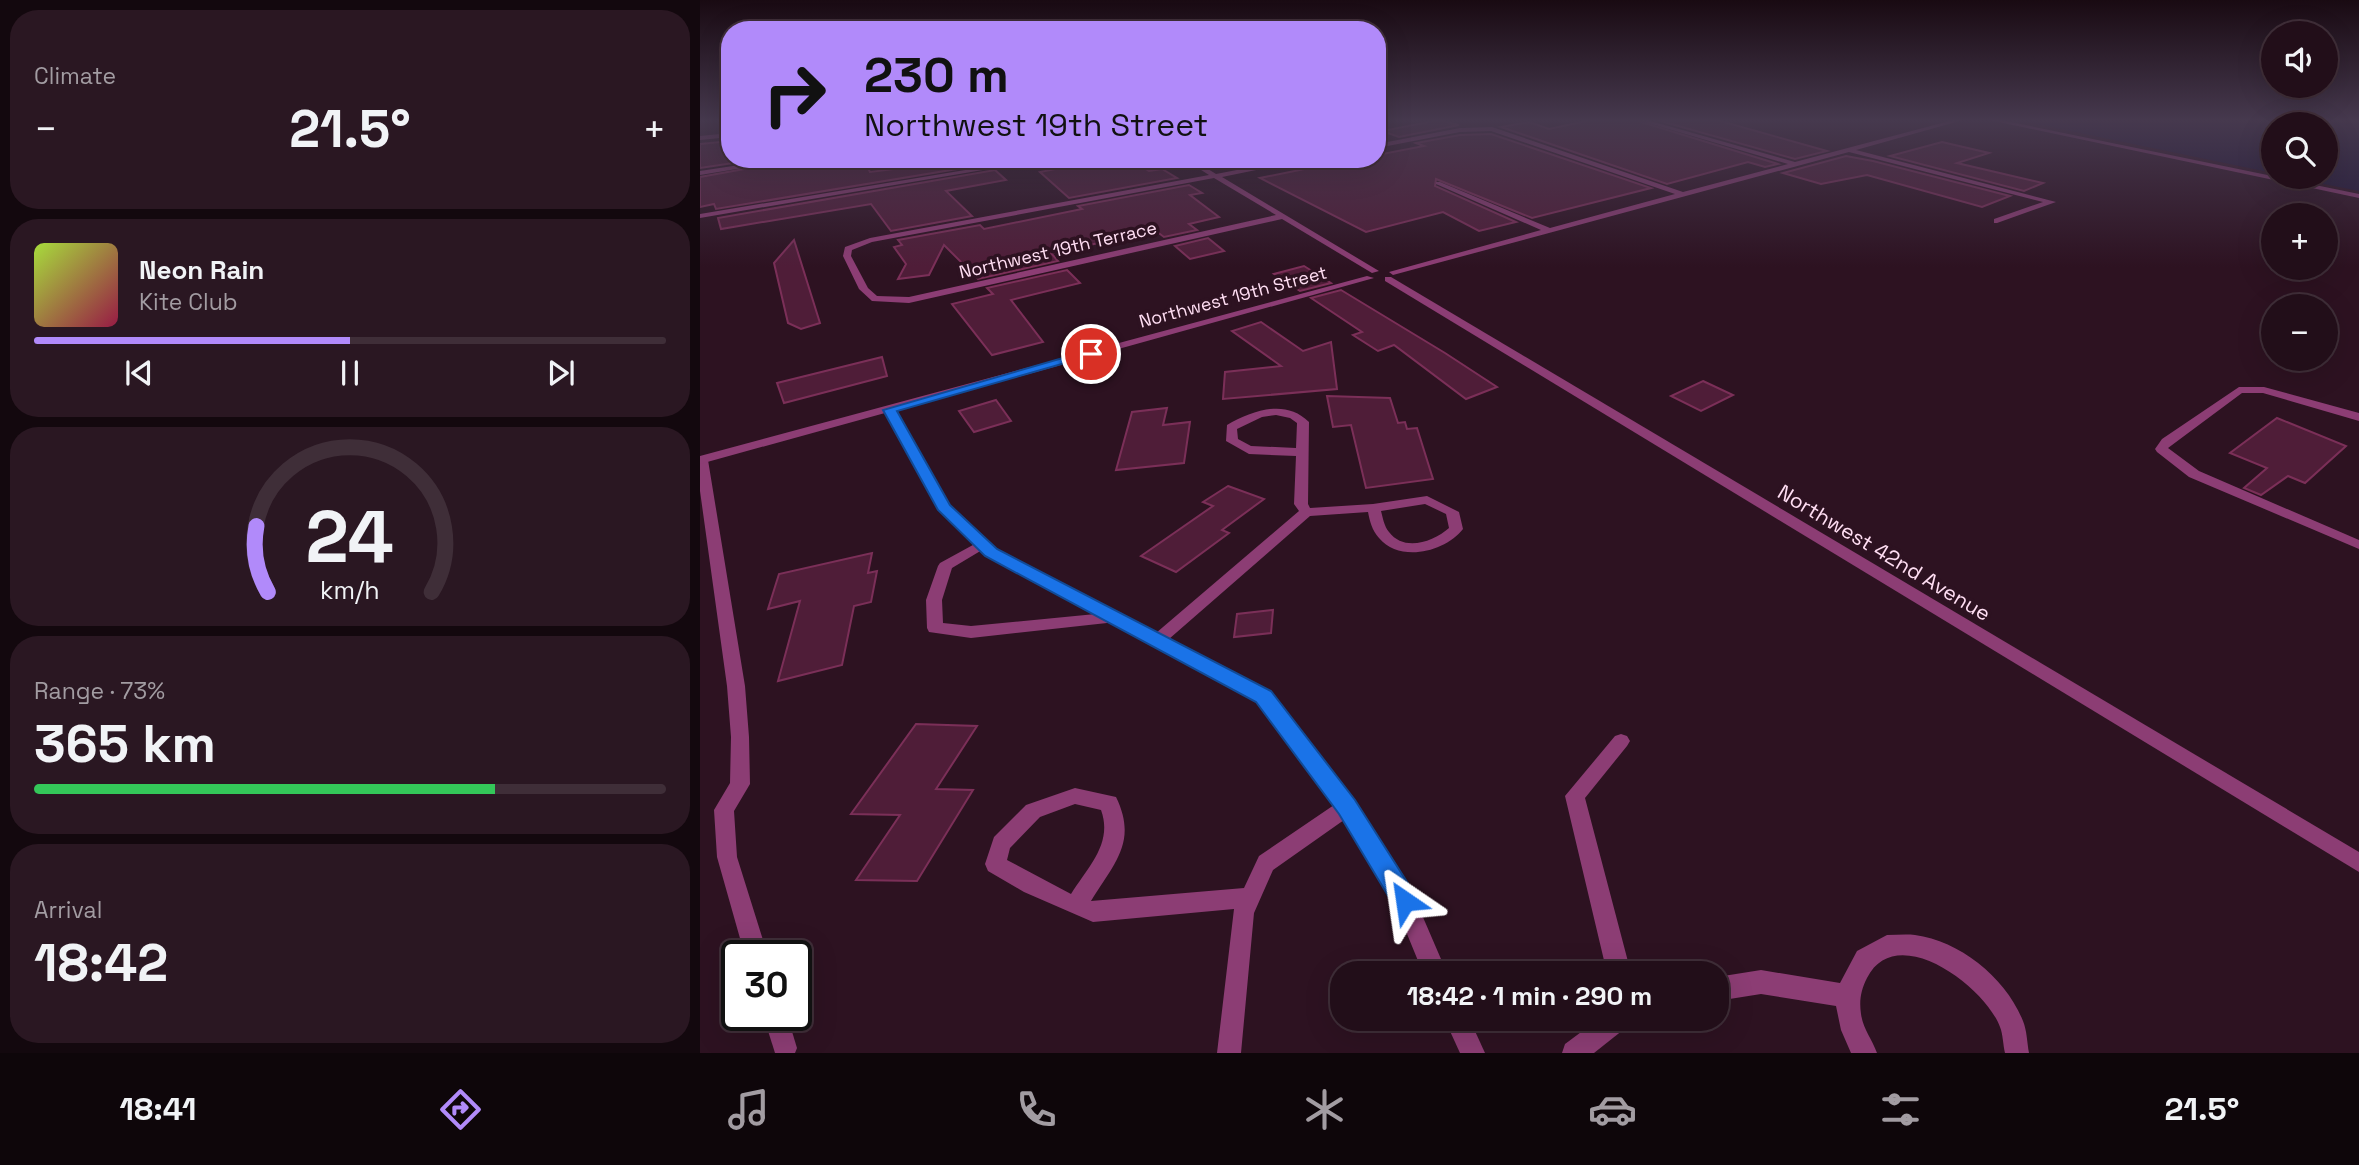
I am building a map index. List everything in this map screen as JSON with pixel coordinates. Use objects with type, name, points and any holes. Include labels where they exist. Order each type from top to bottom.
[{"type":"street","points":[[700,173],[726,169]]},
{"type":"street","points":[[700,216],[983,169]]},
{"type":"street","name":"Northwest 42nd Avenue","points":[[1205,169],[2359,863]]},
{"type":"street","points":[[1217,176],[1253,169]]},
{"type":"street","points":[[1609,169],[1684,195]]},
{"type":"street","name":"Northwest 19th Street","points":[[701,460],[1778,169]]},
{"type":"street","points":[[1924,169],[2052,202],[1997,220]]},
{"type":"street","points":[[2226,169],[2359,197]]},
{"type":"street","name":"Northwest 19th Terrace","points":[[1217,176],[870,240],[848,249],[846,257],[864,289],[875,299],[909,300],[1284,216]]},
{"type":"street","points":[[1438,183],[1551,231]]},
{"type":"street","points":[[2359,417],[2264,390],[2239,390],[2166,442],[2161,449],[2194,474],[2359,545]]},
{"type":"street","points":[[889,410],[943,507],[991,553],[1264,696],[1347,807],[1405,901],[1431,961]]},
{"type":"street","points":[[1302,452],[1249,450],[1232,441],[1231,428],[1261,413],[1291,412],[1303,422],[1301,504],[1306,512]]},
{"type":"street","points":[[701,460],[736,686],[740,737],[740,783],[724,810],[727,857],[752,940]]},
{"type":"street","points":[[1158,640],[1306,512],[1373,508],[1427,500],[1452,512],[1456,528],[1448,539],[1426,547],[1396,546],[1382,534],[1373,508]]},
{"type":"street","points":[[982,544],[945,566],[934,600],[935,628],[971,632],[1116,617]]},
{"type":"street","points":[[1616,961],[1575,796],[1621,741]]},
{"type":"street","points":[[1076,906],[1115,842],[1115,820],[1109,803],[1075,796],[1034,811],[1001,843],[995,864],[1043,894],[1076,906],[1093,912],[1251,897]]},
{"type":"street","points":[[1229,1053],[1243,913],[1266,863],[1347,807]]},
{"type":"street","points":[[1865,1053],[1850,1021],[1847,996],[1854,972],[1868,956],[1890,946],[1916,946],[1943,953],[1970,970],[1993,993],[2010,1020],[2017,1053]]},
{"type":"street","points":[[1729,987],[1761,982],[1847,996]]},
{"type":"street","points":[[780,1031],[785,1048]]},
{"type":"street","points":[[1463,1031],[1474,1053]]},
{"type":"street","points":[[1574,1053],[1603,1031]]},
{"type":"shaded area","points":[[2338,169],[2359,169],[2359,191],[2338,187]]},
{"type":"building","points":[[743,169],[868,169],[870,172],[956,169],[716,209],[714,204],[700,207],[700,177]]},
{"type":"building","points":[[1055,169],[1162,169],[1177,178],[1069,198],[1040,172]]},
{"type":"building","points":[[1304,169],[1595,169],[1651,188],[1532,218],[1436,179],[1435,186],[1516,222],[1479,231],[1443,212],[1366,232],[1260,178]]},
{"type":"building","points":[[1624,169],[1722,169],[1667,184]]},
{"type":"building","points":[[1797,169],[1905,169],[2010,196],[1982,207],[1867,175],[1821,184],[1783,173]]},
{"type":"building","points":[[1940,169],[1983,169],[2043,183],[2024,191]]},
{"type":"building","points":[[995,170],[1006,180],[946,191],[972,216],[891,231],[871,204],[721,229],[718,218]]},
{"type":"building","points":[[1189,185],[1202,193],[1190,195],[1219,217],[1189,224],[1197,230],[1164,237],[1156,231],[1051,253],[1058,261],[978,279],[944,245],[929,275],[898,279],[906,264],[894,247],[902,245],[898,240],[980,225],[984,229],[1082,209],[1078,206]]},
{"type":"building","points":[[1208,238],[1224,251],[1190,259],[1175,246]]},
{"type":"building","points":[[794,240],[820,323],[801,329],[788,323],[774,263]]},
{"type":"building","points":[[1304,266],[1331,283],[1300,291],[1274,274]]},
{"type":"building","points":[[1067,270],[1080,283],[1011,300],[1043,342],[992,355],[952,304],[993,294],[987,288]]},
{"type":"building","points":[[1341,290],[1497,387],[1466,399],[1394,345],[1378,351],[1353,335],[1362,332],[1311,298]]},
{"type":"building","points":[[1261,322],[1303,351],[1331,342],[1337,389],[1223,399],[1225,372],[1281,366],[1232,331]]},
{"type":"building","points":[[882,357],[887,376],[784,403],[777,383]]},
{"type":"building","points":[[1703,381],[1733,395],[1701,411],[1671,396]]},
{"type":"building","points":[[1327,396],[1390,398],[1398,423],[1405,422],[1407,429],[1417,428],[1433,479],[1366,488],[1351,425],[1333,427]]},
{"type":"building","points":[[996,400],[1011,421],[974,432],[959,411]]},
{"type":"building","points":[[1167,408],[1163,425],[1190,422],[1184,463],[1116,470],[1132,412]]},
{"type":"building","points":[[2277,418],[2346,446],[2305,483],[2288,476],[2261,495],[2244,488],[2267,468],[2230,453]]},
{"type":"building","points":[[1228,486],[1264,499],[1222,530],[1229,533],[1176,572],[1141,556],[1213,506],[1203,502]]},
{"type":"building","points":[[872,553],[868,573],[877,571],[871,602],[854,606],[842,665],[778,681],[800,601],[768,609],[779,574]]},
{"type":"building","points":[[1273,610],[1271,633],[1234,637],[1237,614]]},
{"type":"building","points":[[916,724],[977,726],[936,789],[973,790],[917,881],[856,880],[900,815],[851,814]]},
{"type":"route","points":[[1091,354],[889,410],[943,507],[991,553],[1264,696],[1347,807],[1405,901]]}]
